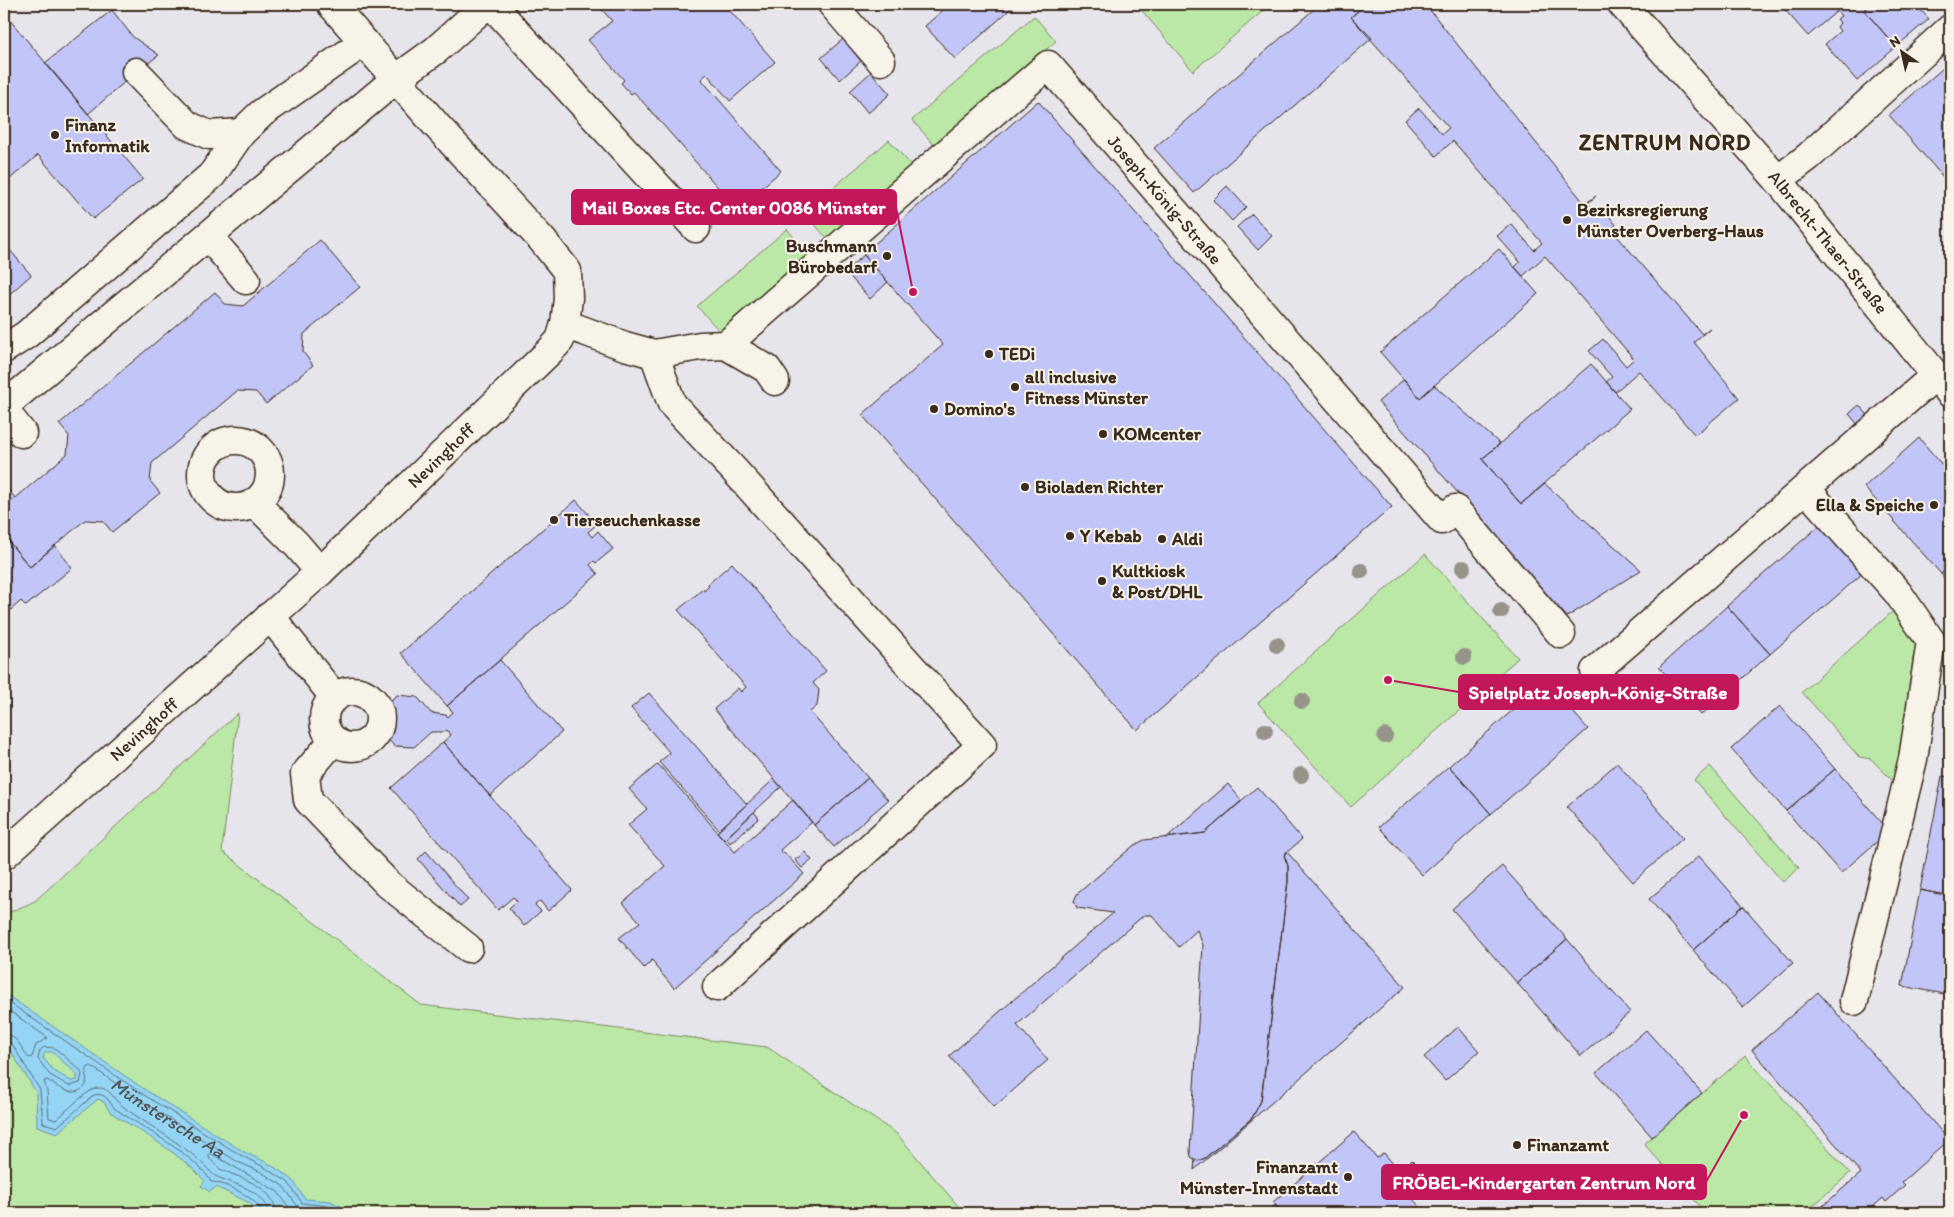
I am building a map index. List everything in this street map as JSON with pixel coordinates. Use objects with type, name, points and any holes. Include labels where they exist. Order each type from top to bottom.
[{"type":"street","name":"Nevinghoff","points":[[4,855],[320,572],[560,340],[565,324],[568,298],[567,271],[543,241],[437,126],[331,4]]},
{"type":"street","points":[[4,406],[396,79],[436,50],[487,4]]},
{"type":"street","points":[[491,4],[696,228]]},
{"type":"street","points":[[832,4],[882,61]]},
{"type":"street","name":"Albrecht-Thaer-Straße","points":[[1622,4],[1778,180],[1943,384]]},
{"type":"street","points":[[1778,180],[1808,157],[1950,29]]},
{"type":"street","points":[[4,349],[26,336],[212,175],[241,132],[262,113],[364,42]]},
{"type":"street","name":"Joseph-König-Straße","points":[[726,345],[1048,65],[1442,520],[1455,509],[1561,634]]},
{"type":"street","points":[[136,72],[187,125],[208,135],[241,132]]},
{"type":"street","points":[[208,236],[246,280]]},
{"type":"street","points":[[565,324],[625,346],[654,354],[700,346],[726,345],[766,369],[775,381]]},
{"type":"street","points":[[654,354],[672,404],[741,477],[982,745],[717,987]]},
{"type":"street","points":[[1595,671],[1806,489],[1943,384]]},
{"type":"street","points":[[4,410],[22,433]]},
{"type":"street","points":[[1806,489],[1898,593],[1931,640],[1912,759],[1854,1001]]},
{"type":"street","points":[[255,503],[297,545],[320,572]]},
{"type":"street","points":[[270,616],[335,698]]},
{"type":"street","points":[[353,691],[371,698],[377,706],[380,724],[376,734],[370,741],[361,746],[342,746],[328,733],[324,724],[325,714],[328,705],[335,698],[343,693],[353,691]]},
{"type":"street","points":[[334,740],[305,774],[308,800],[388,884],[468,948]]},
{"type":"green space","points":[[1140,4],[1271,4],[1193,71],[1138,6]]},
{"type":"green space","points":[[1034,16],[1056,41],[934,145],[912,120]]},
{"type":"green space","points":[[889,140],[912,166],[827,238],[804,213]]},
{"type":"green space","points":[[787,229],[810,256],[721,333],[697,306]]},
{"type":"green space","points":[[1425,554],[1518,658],[1351,807],[1258,703]]},
{"type":"green space","points":[[1893,611],[1923,643],[1913,658],[1897,785],[1871,759],[1859,757],[1802,692]]},
{"type":"green space","points":[[238,713],[222,851],[421,1005],[767,1047],[897,1134],[964,1213],[18,1213],[4,1204],[4,917],[8,913],[35,901]]},
{"type":"green space","points":[[1710,766],[1799,868],[1783,882],[1694,780]]},
{"type":"green space","points":[[1745,1056],[1850,1173],[1805,1213],[1772,1213],[1767,1208],[1762,1213],[1706,1213],[1644,1144]]},
{"type":"water","name":"Münstersche Aa","points":[[4,993],[147,1091],[244,1152],[266,1162],[292,1179],[305,1199],[330,1201],[354,1213],[258,1213],[250,1203],[216,1187],[210,1192],[201,1186],[205,1181],[184,1161],[110,1112],[104,1102],[98,1099],[57,1133],[37,1126],[36,1092],[4,1043]],"holes":[[[45,1052],[52,1052],[77,1074],[77,1080],[71,1081],[54,1071],[43,1058]]]},
{"type":"building","points":[[597,4],[724,4],[775,62],[730,101],[707,74],[701,79],[781,171],[737,209],[634,92],[631,94],[621,83],[624,80],[588,40],[612,21]]},
{"type":"building","points":[[950,4],[1016,4],[955,59],[925,26]]},
{"type":"building","points":[[1320,4],[1366,4],[1351,17],[1372,38],[1194,193],[1154,148]]},
{"type":"building","name":"Bezirksregierung Münster Overberg-Haus","points":[[1366,4],[1425,4],[1585,204],[1596,196],[1588,203],[1600,216],[1606,212],[1616,225],[1611,229],[1702,334],[1710,328],[1694,342],[1739,398],[1695,435],[1639,371],[1615,392],[1606,382],[1612,377],[1589,351],[1603,339],[1626,366],[1634,359],[1545,256],[1523,276],[1515,267],[1520,262],[1497,236],[1511,224],[1534,250],[1542,243],[1453,141],[1436,156],[1405,120],[1419,108],[1442,134],[1449,128],[1351,17]]},
{"type":"building","points":[[1789,4],[1863,4],[1866,8],[1864,10],[1896,47],[1857,81],[1825,44],[1840,31],[1837,27],[1840,23],[1837,19],[1841,16],[1837,11],[1808,36],[1785,10]]},
{"type":"building","points":[[1871,4],[1924,4],[1919,8],[1929,19],[1896,47],[1864,10]]},
{"type":"building","points":[[112,10],[133,37],[159,55],[136,72],[88,114],[45,63]]},
{"type":"building","name":"Finanz Informatik","points":[[4,13],[143,179],[93,219],[38,155],[4,184]]},
{"type":"building","points":[[843,39],[861,61],[840,80],[821,58]]},
{"type":"building","points":[[1950,62],[1950,185],[1889,115]]},
{"type":"building","points":[[871,72],[890,94],[868,113],[850,91]]},
{"type":"building","name":"KOMcenter","points":[[1038,101],[1392,507],[1137,730],[862,415],[943,345],[863,254]]},
{"type":"building","points":[[1227,186],[1246,207],[1232,221],[1213,200]]},
{"type":"building","points":[[1252,214],[1272,236],[1258,250],[1237,227]]},
{"type":"building","points":[[320,240],[360,287],[304,334],[303,352],[313,365],[266,404],[256,392],[237,391],[152,463],[150,481],[160,493],[112,532],[103,521],[85,520],[30,567],[4,536],[4,508],[67,454],[69,436],[59,424],[215,292],[225,304],[243,306]]},
{"type":"building","points":[[4,243],[31,275],[4,299]]},
{"type":"building","points":[[1499,249],[1538,294],[1420,398],[1380,352]]},
{"type":"building","points":[[864,255],[888,282],[870,299],[845,271]]},
{"type":"building","points":[[1591,364],[1630,409],[1521,504],[1482,459]]},
{"type":"building","points":[[1404,379],[1420,398],[1434,385],[1500,444],[1482,459],[1521,504],[1545,484],[1641,570],[1567,617],[1378,402]]},
{"type":"building","points":[[1859,405],[1876,424],[1865,433],[1849,414]]},
{"type":"building","points":[[1919,438],[1950,474],[1950,566],[1941,574],[1864,487]]},
{"type":"building","points":[[4,484],[15,498],[4,508]]},
{"type":"building","points":[[576,500],[597,524],[588,532],[592,537],[598,531],[613,549],[596,563],[594,561],[590,565],[598,574],[447,706],[401,653]]},
{"type":"building","points":[[1820,525],[1862,574],[1770,654],[1727,606]]},
{"type":"building","points":[[4,536],[30,567],[55,545],[72,568],[26,606],[21,601],[4,616]]},
{"type":"building","points":[[732,563],[826,671],[813,683],[819,690],[817,706],[810,712],[868,778],[814,825],[714,709],[738,688],[741,692],[746,687],[678,610],[703,589],[704,591],[709,586],[708,584]]},
{"type":"building","points":[[1950,566],[1950,585],[1941,574]]},
{"type":"building","points":[[1727,606],[1770,654],[1701,715],[1659,667]]},
{"type":"building","points":[[500,660],[562,732],[490,796],[443,742],[451,735],[447,730],[444,732],[431,732],[414,747],[394,746],[380,730],[381,708],[397,695],[417,697],[431,713],[448,717],[453,712],[447,706]]},
{"type":"building","points":[[1546,681],[1588,729],[1491,814],[1449,766]]},
{"type":"building","points":[[649,693],[747,804],[719,830],[659,762],[670,753],[631,708]]},
{"type":"building","points":[[1780,706],[1835,769],[1786,811],[1731,749]]},
{"type":"building","points":[[1950,734],[1950,753],[1947,753]]},
{"type":"building","points":[[443,742],[572,890],[548,911],[540,901],[535,905],[541,911],[524,926],[509,908],[517,901],[513,897],[498,910],[391,788]]},
{"type":"building","points":[[1617,763],[1683,838],[1633,882],[1567,807]]},
{"type":"building","points":[[658,764],[735,852],[793,800],[812,822],[780,850],[804,874],[674,988],[652,960],[644,968],[619,938],[640,922],[623,903],[665,866],[628,825],[647,809],[629,789]]},
{"type":"building","points":[[1449,766],[1491,814],[1422,875],[1379,827]]},
{"type":"building","points":[[1835,769],[1889,831],[1841,873],[1786,811]]},
{"type":"building","points":[[1942,776],[1950,777],[1950,896],[1920,890]]},
{"type":"building","points":[[868,778],[888,800],[834,847],[814,825]]},
{"type":"building","points":[[774,779],[781,787],[724,840],[717,832]]},
{"type":"building","points":[[1228,784],[1242,801],[1205,833],[1166,838]]},
{"type":"building","points":[[1257,787],[1302,839],[1284,855],[1288,866],[1288,881],[1261,1101],[1252,1118],[1205,1158],[1198,1161],[1191,1157],[1203,945],[1197,930],[1179,947],[1152,915],[1144,915],[1017,1025],[1048,1060],[994,1107],[949,1056],[1113,913],[1077,908],[1074,901],[1077,894],[1133,846],[1144,840],[1205,833]]},
{"type":"building","points":[[754,812],[759,818],[730,843],[726,838]]},
{"type":"building","points":[[426,851],[468,900],[460,907],[418,859]]},
{"type":"building","points":[[805,852],[812,860],[802,868],[795,860]]},
{"type":"building","points":[[1287,852],[1405,987],[1194,1170],[1195,1159],[1198,1161],[1205,1158],[1252,1118],[1261,1101],[1288,881],[1288,866],[1284,855]]},
{"type":"building","points":[[1699,856],[1743,906],[1693,950],[1649,899]]},
{"type":"building","points":[[1502,866],[1567,939],[1517,983],[1452,909]]},
{"type":"building","points":[[1920,890],[1950,896],[1950,995],[1902,986]]},
{"type":"building","points":[[1743,906],[1793,963],[1743,1007],[1693,950]]},
{"type":"building","points":[[1567,939],[1630,1012],[1581,1056],[1517,983]]},
{"type":"building","points":[[1818,992],[1949,1140],[1902,1182],[1905,1185],[1886,1202],[1883,1198],[1866,1213],[1822,1213],[1819,1209],[1861,1173],[1752,1050]]},
{"type":"building","points":[[1458,1027],[1479,1051],[1445,1081],[1424,1057]]},
{"type":"building","points":[[1646,1030],[1702,1093],[1652,1137],[1596,1073]]},
{"type":"building","name":"Finanzamt Münster-Innenstadt","points":[[1354,1132],[1377,1158],[1384,1153],[1394,1165],[1388,1170],[1425,1213],[1283,1213],[1273,1202]]},
{"type":"building","points":[[1412,1160],[1423,1171],[1404,1188],[1394,1177]]},
{"type":"building","points":[[1275,1205],[1283,1213],[1266,1213]]},
{"type":"place","name":"Finanz Informatik","points":[[55,135]]},
{"type":"place","name":"Bezirksregierung Münster Overberg-Haus","points":[[1567,220]]},
{"type":"place","name":"Buschmann Bürobedarf","points":[[887,256]]},
{"type":"place","name":"Mail Boxes Etc. Center 0086 Münster","points":[[913,292]]},
{"type":"place","name":"TEDi","points":[[989,354]]},
{"type":"place","name":"all inclusive Fitness Münster","points":[[1015,387]]},
{"type":"place","name":"Domino's","points":[[934,409]]},
{"type":"place","name":"KOMcenter","points":[[1103,434]]},
{"type":"place","name":"Bioladen Richter","points":[[1025,487]]},
{"type":"place","name":"Ella & Speiche","points":[[1934,505]]},
{"type":"place","name":"Tierseuchenkasse","points":[[554,520]]},
{"type":"place","name":"Y Kebab","points":[[1070,536]]},
{"type":"place","name":"Aldi","points":[[1162,539]]},
{"type":"place","name":"Kultkiosk & Post/DHL","points":[[1102,581]]},
{"type":"place","name":"Spielplatz Joseph-König-Straße","points":[[1388,680]]},
{"type":"place","name":"FRÖBEL-Kindergarten Zentrum Nord","points":[[1744,1115]]},
{"type":"place","name":"Finanzamt","points":[[1517,1145]]},
{"type":"place","name":"Finanzamt Münster-Innenstadt","points":[[1348,1177]]},
{"type":"district","name":"ZENTRUM NORD","points":[[1665,142]]}]
